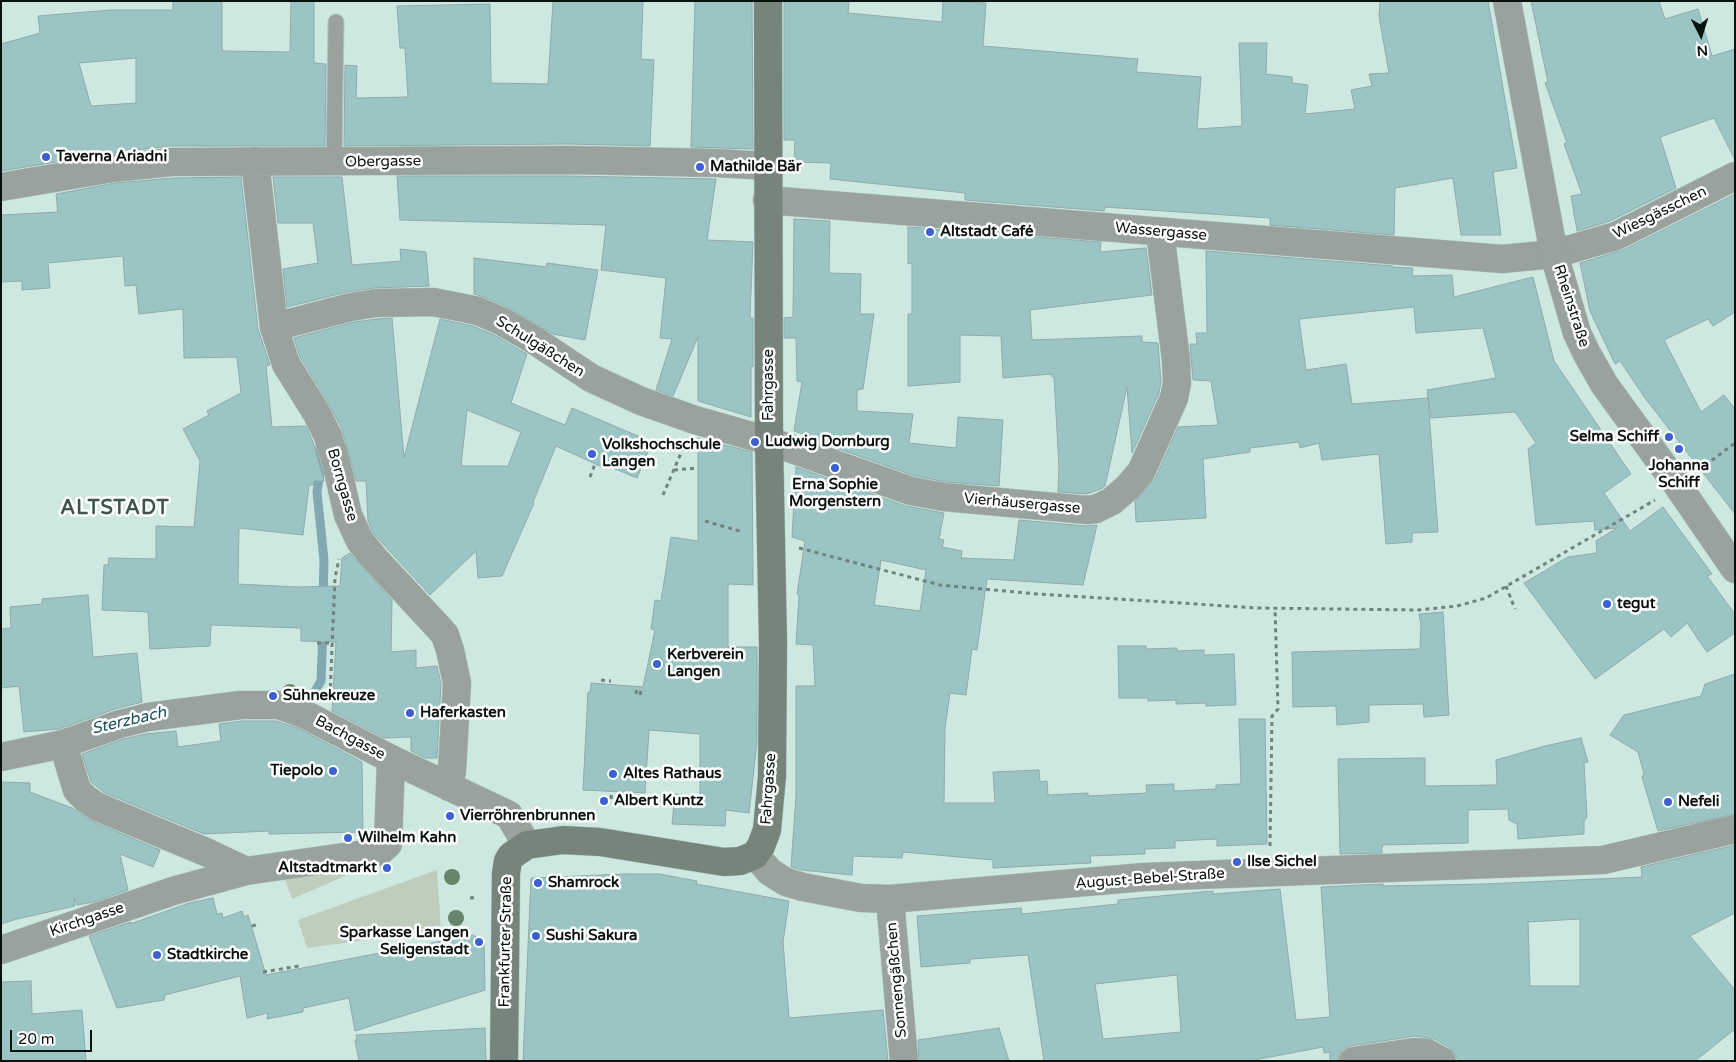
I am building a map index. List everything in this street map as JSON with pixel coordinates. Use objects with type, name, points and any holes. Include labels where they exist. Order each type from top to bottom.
[{"type":"main road","name":"Fahrgasse","points":[[755,855],[761,846],[767,830],[770,796],[773,653],[769,441],[768,1]]},
{"type":"main road","points":[[533,844],[563,840],[600,842],[724,862],[740,861],[755,855]]},
{"type":"main road","name":"Frankfurter Straße","points":[[504,1061],[506,873],[511,856],[533,844]]},
{"type":"street","name":"Rheinstraße","points":[[1507,1],[1554,254],[1569,310],[1587,354],[1604,384],[1735,569]]},
{"type":"street","name":"Obergasse","points":[[1,187],[121,167],[172,162],[569,160],[768,166]]},
{"type":"street","name":"Borngasse","points":[[255,161],[274,327],[286,364],[316,412],[328,436],[348,515],[360,541],[438,626],[447,642],[457,683],[453,761],[449,787]]},
{"type":"street","name":"Wiesgässchen","points":[[1554,254],[1616,236],[1735,176]]},
{"type":"street","name":"Wassergasse","points":[[768,200],[1502,259],[1554,254]]},
{"type":"street","name":"Vierhäusergasse","points":[[769,441],[928,496],[1087,510],[1096,509],[1112,501],[1141,472],[1174,398],[1177,383],[1176,360],[1160,232]]},
{"type":"street","name":"Schulgäßchen","points":[[274,327],[351,307],[376,303],[426,302],[478,311],[501,321],[534,340],[596,381],[641,401],[695,420],[769,441]]},
{"type":"street","name":"Bachgasse","points":[[1,757],[65,753],[120,724],[148,717],[191,710],[250,704],[279,705],[328,726],[391,759],[509,815],[533,844]]},
{"type":"street","points":[[65,753],[77,790],[86,799],[98,806],[208,852],[246,872]]},
{"type":"street","name":"Kirchgasse","points":[[1,950],[173,891],[246,872],[379,852],[388,844],[391,759]]},
{"type":"street","name":"August-Bebel-Straße","points":[[755,855],[770,872],[786,882],[861,898],[890,899],[1144,877],[1610,859],[1735,829]]},
{"type":"street","name":"Sonnengäßchen","points":[[890,899],[904,1061]]},
{"type":"street","points":[[1353,1061],[1414,1052],[1427,1053],[1442,1061]]},
{"type":"lane","points":[[334,162],[336,22]]},
{"type":"path","points":[[663,495],[695,420]]},
{"type":"path","points":[[705,521],[772,541],[940,584],[1037,594],[1275,608],[1418,610],[1456,606],[1486,598],[1678,486],[1735,443]]},
{"type":"path","points":[[590,477],[595,464]]},
{"type":"path","points":[[674,470],[698,468]]},
{"type":"path","points":[[328,726],[335,578]]},
{"type":"path","points":[[1506,586],[1515,609]]},
{"type":"path","points":[[1270,872],[1272,716],[1278,709],[1275,608]]},
{"type":"path","points":[[317,643],[332,643]]},
{"type":"path","points":[[600,680],[611,681]]},
{"type":"path","points":[[637,686],[639,693]]},
{"type":"path","points":[[612,791],[612,799]]},
{"type":"path","points":[[263,972],[281,971],[299,966]]},
{"type":"green space","points":[[343,870],[345,876],[292,899],[284,877]]},
{"type":"green space","points":[[437,870],[441,930],[307,948],[298,920]]},
{"type":"building","points":[[173,1],[222,1],[222,51],[290,52],[291,1],[314,1],[314,63],[326,64],[325,146],[170,146],[110,153],[1,171],[1,44],[40,33],[38,16],[111,10],[173,10]],"holes":[[[136,58],[136,103],[91,106],[79,63]]]},
{"type":"building","points":[[553,1],[643,1],[641,59],[654,60],[650,146],[569,144],[344,146],[345,65],[357,66],[356,98],[408,97],[405,48],[400,48],[397,6],[490,4],[491,83],[548,84]]},
{"type":"building","points":[[695,1],[752,1],[753,149],[691,147]]},
{"type":"building","points":[[784,1],[849,1],[848,13],[942,22],[943,1],[986,3],[983,46],[1138,59],[1136,72],[1201,77],[1197,129],[1242,126],[1239,43],[1267,43],[1266,74],[1292,77],[1292,83],[1308,85],[1305,114],[1355,109],[1351,90],[1372,86],[1369,74],[1389,73],[1379,16],[1380,1],[1488,1],[1517,168],[1493,172],[1501,235],[1461,235],[1453,178],[1395,188],[1394,235],[1270,225],[1270,218],[1105,207],[1104,211],[965,200],[965,193],[830,179],[831,163],[794,162],[795,140],[784,140]]},
{"type":"building","points":[[1531,1],[1659,1],[1665,19],[1698,9],[1712,56],[1735,49],[1735,160],[1714,118],[1660,137],[1676,188],[1610,221],[1577,231],[1571,196],[1582,194],[1564,144],[1567,143],[1545,83],[1548,82]]},
{"type":"building","points":[[397,176],[569,176],[716,179],[707,240],[753,242],[750,318],[753,318],[751,417],[698,401],[698,337],[673,396],[656,390],[672,339],[660,338],[666,278],[601,270],[606,225],[400,220]]},
{"type":"building","points":[[241,177],[258,329],[270,365],[266,366],[272,427],[306,426],[313,442],[324,481],[314,481],[314,485],[309,485],[303,535],[239,528],[238,584],[297,587],[340,586],[342,558],[350,553],[392,600],[391,652],[416,650],[416,668],[437,666],[441,684],[437,758],[425,758],[411,751],[411,737],[384,738],[332,711],[336,642],[301,641],[301,628],[211,625],[210,646],[150,649],[148,612],[102,610],[104,565],[108,565],[109,558],[156,559],[156,526],[194,527],[200,461],[183,429],[209,415],[207,411],[241,393],[237,357],[184,358],[183,309],[139,314],[136,285],[125,286],[123,256],[48,263],[50,288],[22,290],[22,281],[1,282],[1,215],[58,212],[56,194],[115,183],[173,178]]},
{"type":"building","points":[[273,177],[342,177],[352,265],[401,261],[400,249],[426,252],[429,286],[374,288],[347,292],[287,307],[283,269],[318,263],[313,223],[278,223]]},
{"type":"building","points":[[1735,194],[1735,312],[1713,326],[1708,319],[1664,340],[1701,412],[1724,395],[1735,409],[1735,514],[1645,398],[1620,361],[1615,364],[1590,311],[1580,263],[1623,250]]},
{"type":"building","points":[[794,219],[830,221],[829,273],[861,274],[860,314],[874,314],[863,389],[857,390],[857,411],[913,414],[909,443],[956,448],[958,417],[1003,420],[999,486],[946,482],[915,476],[808,438],[816,438],[794,431],[802,382],[797,381],[796,338],[784,338],[784,318],[793,317]]},
{"type":"building","points":[[908,227],[1101,242],[1100,252],[1146,248],[1152,295],[1030,310],[1032,340],[1142,336],[1142,342],[1158,343],[1161,382],[1159,393],[1132,453],[1127,387],[1103,488],[1087,494],[1058,492],[1059,467],[1054,377],[1052,377],[1052,374],[1003,378],[1001,336],[960,335],[960,382],[908,386],[908,314],[912,314],[912,263],[908,264]]},
{"type":"building","points":[[1206,251],[1413,268],[1412,276],[1452,275],[1454,297],[1533,277],[1554,361],[1631,474],[1604,493],[1630,531],[1663,507],[1712,574],[1707,576],[1735,614],[1735,633],[1707,652],[1687,623],[1671,637],[1664,629],[1595,679],[1524,583],[1568,557],[1597,553],[1596,541],[1617,528],[1595,530],[1594,521],[1536,525],[1528,449],[1536,443],[1515,412],[1431,418],[1427,390],[1496,378],[1483,328],[1416,333],[1414,307],[1299,319],[1306,370],[1346,364],[1352,404],[1428,398],[1438,532],[1412,533],[1412,542],[1386,544],[1379,454],[1322,460],[1319,443],[1300,448],[1299,442],[1250,448],[1250,452],[1203,459],[1206,518],[1136,522],[1135,501],[1155,479],[1178,427],[1218,425],[1211,381],[1193,380],[1190,344],[1197,344],[1196,333],[1207,333]]},
{"type":"building","points":[[474,258],[546,267],[547,263],[598,270],[585,340],[553,334],[507,307],[474,294]]},
{"type":"building","points":[[392,318],[404,458],[440,319],[473,326],[494,335],[527,354],[511,403],[565,425],[572,408],[652,442],[637,478],[603,464],[602,467],[556,446],[534,503],[502,576],[478,578],[476,551],[430,595],[373,533],[368,521],[366,481],[356,481],[342,429],[300,357],[294,338],[354,322]],"holes":[[[467,410],[521,432],[508,466],[461,466]]]},
{"type":"building","points":[[698,438],[752,452],[753,585],[728,584],[728,647],[757,647],[757,742],[749,813],[726,810],[725,826],[672,824],[675,794],[700,796],[700,734],[649,730],[645,793],[583,790],[588,692],[590,693],[591,683],[643,687],[655,630],[651,629],[655,600],[661,601],[671,537],[698,541]]},
{"type":"building","points":[[796,467],[906,506],[944,513],[939,539],[944,540],[942,547],[962,551],[961,558],[1014,560],[1019,520],[1086,526],[1097,525],[1083,585],[987,579],[977,650],[972,649],[966,695],[950,693],[945,728],[944,803],[995,803],[993,772],[1039,770],[1040,782],[1047,781],[1048,795],[1088,793],[1088,796],[1147,793],[1146,785],[1174,784],[1174,791],[1216,789],[1216,785],[1241,784],[1239,719],[1265,719],[1267,844],[1217,846],[1217,839],[1175,841],[1175,848],[1145,849],[1145,854],[1090,856],[1091,863],[993,868],[993,860],[903,852],[902,858],[853,856],[852,875],[801,870],[791,867],[796,796],[796,686],[815,686],[813,645],[796,644],[799,595],[797,594],[805,541],[792,537]],"holes":[[[881,560],[926,570],[920,611],[874,605]]]},
{"type":"building","points":[[88,595],[93,657],[137,653],[142,702],[115,709],[59,729],[24,732],[19,686],[1,688],[1,629],[11,628],[10,607],[42,604],[42,599]]},
{"type":"building","points":[[1443,612],[1449,715],[1424,717],[1423,704],[1369,705],[1369,722],[1337,725],[1336,706],[1293,707],[1292,652],[1420,649],[1421,625],[1419,614]]},
{"type":"building","points":[[1118,646],[1146,646],[1146,649],[1177,648],[1177,651],[1204,650],[1204,655],[1234,654],[1236,705],[1206,706],[1206,703],[1176,704],[1176,700],[1148,701],[1148,698],[1119,698]]},
{"type":"building","points":[[1735,674],[1735,814],[1658,831],[1642,777],[1644,774],[1638,752],[1610,735],[1624,715],[1701,696],[1705,684]]},
{"type":"building","points":[[242,721],[276,721],[298,728],[362,762],[363,832],[269,834],[269,831],[204,834],[105,793],[91,782],[82,754],[124,739],[145,734],[176,731],[178,747],[221,741],[219,724]]},
{"type":"building","points":[[1581,738],[1588,762],[1584,763],[1587,817],[1584,821],[1584,834],[1518,839],[1517,824],[1509,820],[1508,809],[1468,810],[1468,843],[1382,845],[1382,853],[1340,854],[1338,759],[1425,758],[1425,786],[1497,785],[1496,760]]},
{"type":"building","points":[[1,782],[30,783],[30,792],[72,808],[92,821],[160,850],[153,867],[120,854],[128,890],[94,902],[77,905],[74,897],[75,906],[1,924]]},
{"type":"building","points":[[1735,845],[1735,913],[1690,936],[1735,990],[1735,1029],[1695,1061],[1458,1061],[1455,1053],[1449,1047],[1434,1039],[1415,1036],[1350,1046],[1343,1049],[1338,1061],[1330,1061],[1330,1052],[1324,1053],[1323,1047],[1249,1061],[1044,1061],[1028,955],[970,959],[970,963],[921,967],[917,916],[1021,908],[1022,914],[1118,904],[1118,900],[1213,891],[1213,894],[1280,889],[1296,1020],[1330,1017],[1321,887],[1383,884],[1383,886],[1484,884],[1642,877],[1641,867]],"holes":[[[1580,919],[1580,986],[1530,986],[1528,922]],[[1177,975],[1181,1032],[1103,1039],[1095,984]]]},
{"type":"building","points":[[659,874],[697,881],[696,884],[789,901],[783,942],[789,1018],[883,1010],[888,1061],[523,1061],[531,878]]},
{"type":"building","points":[[213,898],[217,914],[222,913],[223,918],[242,911],[244,917],[248,915],[266,975],[473,935],[484,942],[485,990],[355,1031],[349,998],[303,1008],[303,1012],[267,1019],[268,1013],[247,1018],[240,976],[165,995],[164,1000],[117,1008],[89,936],[189,903]]},
{"type":"building","points":[[31,981],[32,1014],[82,1010],[86,1061],[1,1061],[1,982]]},
{"type":"building","points":[[485,1028],[486,1061],[359,1061],[355,1040],[357,1040],[356,1035]]},
{"type":"building","points":[[999,1028],[1009,1061],[919,1061],[918,1040]]},
{"type":"waterway","name":"Sterzbach","points":[[320,446],[320,472],[317,492],[324,560],[323,597]]},
{"type":"waterway","name":"Sterzbach","points":[[314,693],[321,681],[323,630]]},
{"type":"place","name":"Taverna Ariadni","points":[[46,157]]},
{"type":"place","name":"Mathilde Bär","points":[[700,167]]},
{"type":"place","name":"Altstadt Café","points":[[930,232]]},
{"type":"place","name":"Selma Schiff","points":[[1669,437]]},
{"type":"place","name":"Ludwig Dornburg","points":[[755,442]]},
{"type":"place","name":"Johanna Schiff","points":[[1679,449]]},
{"type":"place","name":"Volkshochschule Langen","points":[[592,454]]},
{"type":"place","name":"Erna Sophie Morgenstern","points":[[835,468]]},
{"type":"place","name":"tegut","points":[[1607,604]]},
{"type":"place","name":"Kerbverein Langen","points":[[657,664]]},
{"type":"place","name":"Sühnekreuze","points":[[273,696]]},
{"type":"place","name":"Haferkasten","points":[[410,713]]},
{"type":"place","name":"Tiepolo","points":[[333,771]]},
{"type":"place","name":"Altes Rathaus","points":[[613,774]]},
{"type":"place","name":"Albert Kuntz","points":[[604,801]]},
{"type":"place","name":"Nefeli","points":[[1668,802]]},
{"type":"place","name":"Vierröhrenbrunnen","points":[[450,816]]},
{"type":"place","name":"Wilhelm Kahn","points":[[348,838]]},
{"type":"place","name":"Ilse Sichel","points":[[1237,862]]},
{"type":"place","name":"Altstadtmarkt","points":[[387,868]]},
{"type":"place","name":"Shamrock","points":[[538,883]]},
{"type":"place","name":"Sushi Sakura","points":[[536,936]]},
{"type":"place","name":"Sparkasse Langen Seligenstadt","points":[[479,942]]},
{"type":"place","name":"Stadtkirche","points":[[157,955]]},
{"type":"district","name":"ALTSTADT","points":[[115,509]]}]
